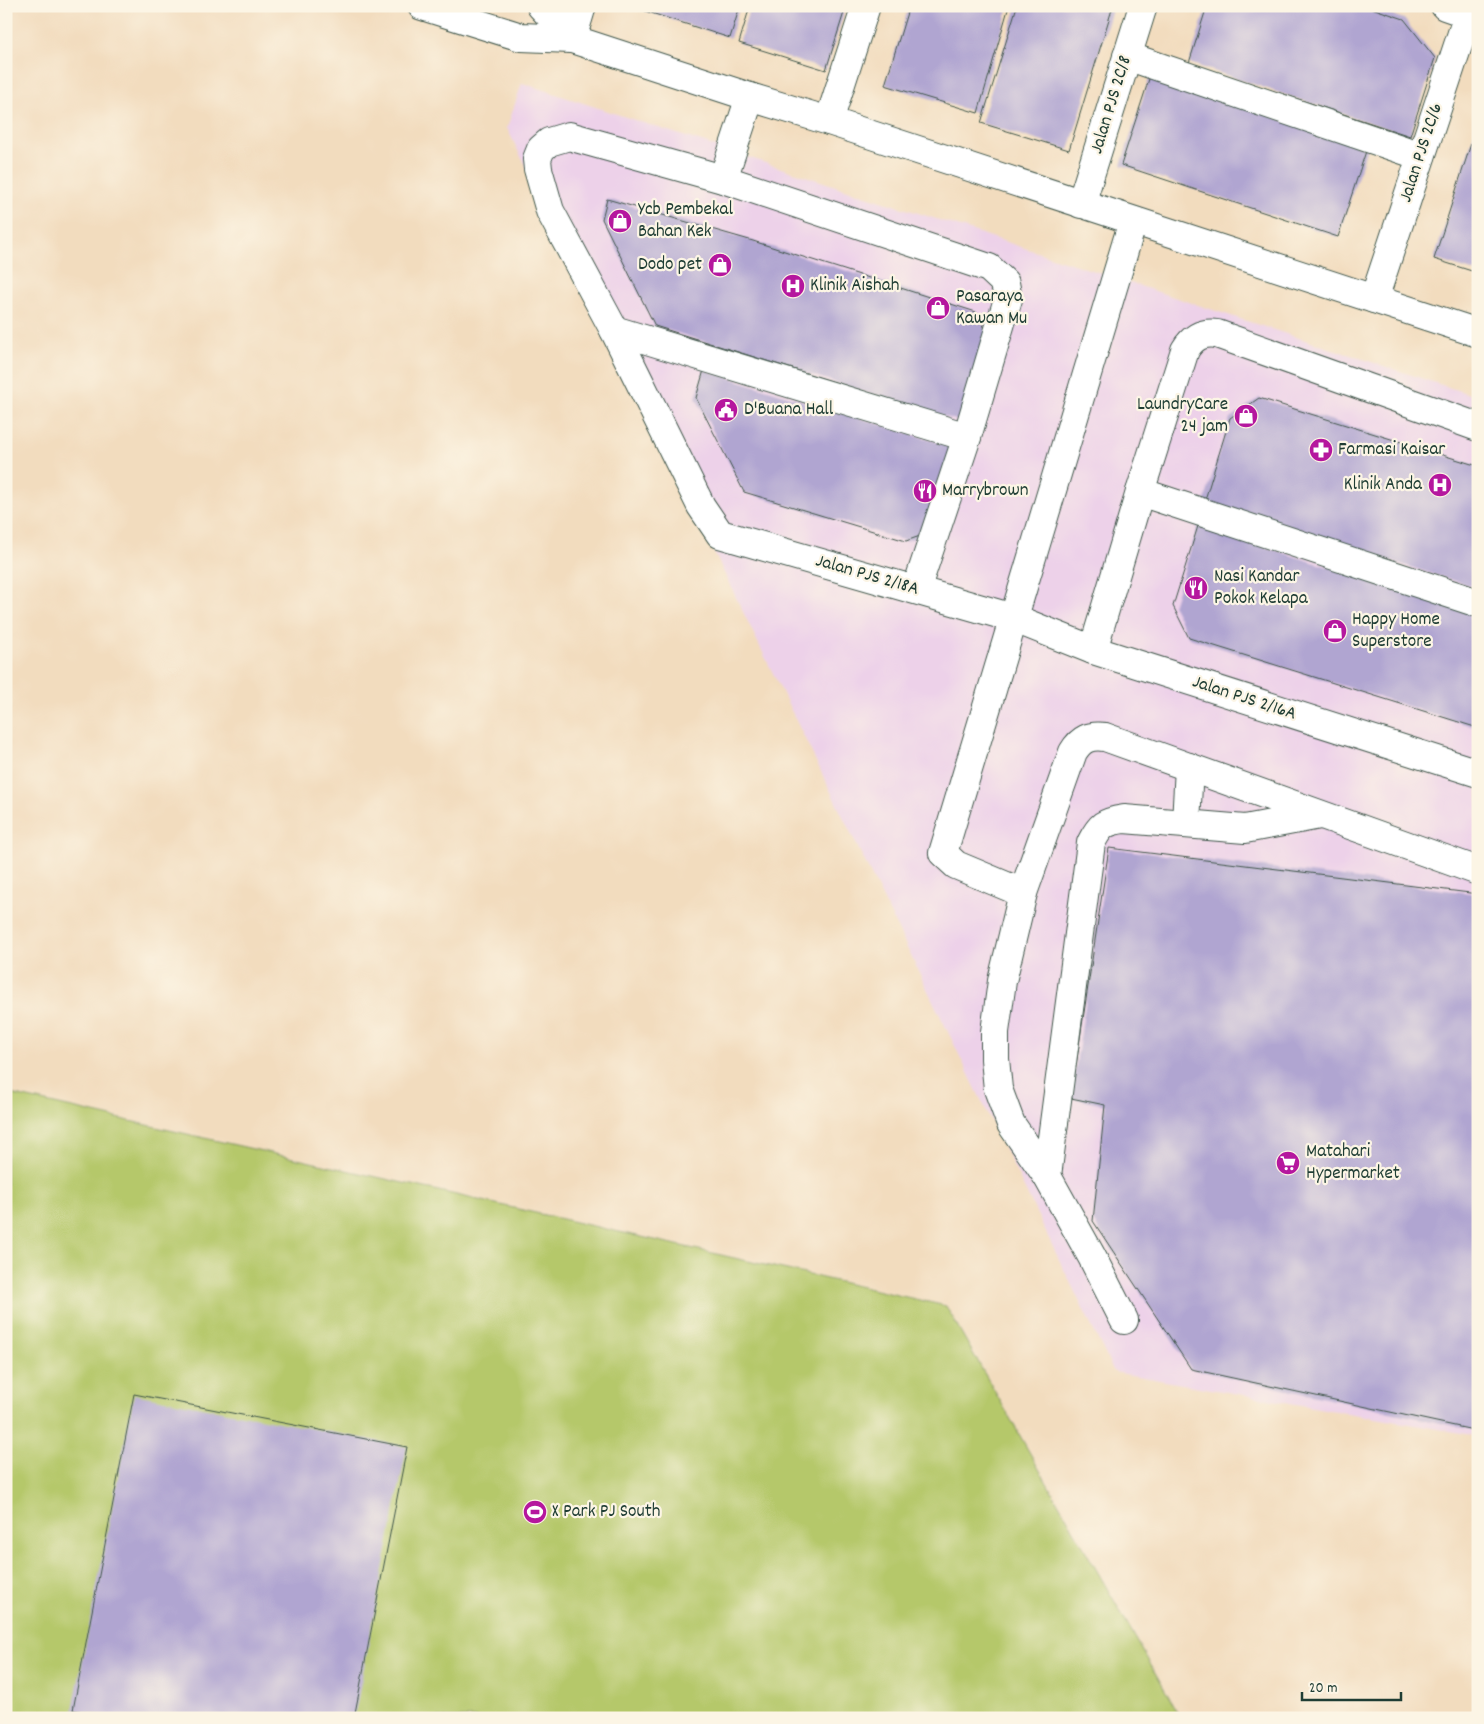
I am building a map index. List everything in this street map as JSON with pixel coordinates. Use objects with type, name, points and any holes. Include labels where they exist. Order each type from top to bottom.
[{"type":"street","points":[[422,6],[521,37],[572,39],[1478,333]]},
{"type":"street","points":[[541,6],[572,39]]},
{"type":"street","points":[[572,39],[582,6]]},
{"type":"street","points":[[829,121],[866,6]]},
{"type":"street","name":"Jalan PJS 2C/8","points":[[1081,204],[1143,6]]},
{"type":"street","name":"Jalan PJS 2C/6","points":[[1374,299],[1421,156],[1461,9]]},
{"type":"street","points":[[1128,56],[1421,156]]},
{"type":"street","points":[[723,179],[750,97]]},
{"type":"street","points":[[916,590],[967,437],[1008,299],[1005,282],[990,268],[723,179],[569,136],[548,142],[541,149],[538,158],[538,169],[550,211],[614,330],[967,437]]},
{"type":"street","points":[[1023,893],[956,865],[943,853],[1133,221]]},
{"type":"street","name":"Jalan PJS 2/18A","points":[[614,330],[701,506],[720,534],[1013,618]]},
{"type":"street","points":[[1094,650],[1140,492],[1185,350],[1190,342],[1198,336],[1208,333],[1217,334],[1478,426]]},
{"type":"street","points":[[1140,492],[1478,604]]},
{"type":"street","name":"Jalan PJS 2/16A","points":[[1013,618],[1094,650],[1478,773]]},
{"type":"street","points":[[1124,1320],[1047,1176],[1011,1124],[998,1089],[995,1059],[995,1032],[1002,981],[1023,893],[1073,752],[1078,744],[1086,738],[1095,736],[1105,737],[1478,871]]},
{"type":"street","points":[[1186,823],[1189,767]]},
{"type":"street","points":[[1047,1176],[1091,843],[1098,828],[1109,821],[1124,819],[1245,829],[1321,815]]},
{"type":"shaded area","points":[[522,83],[1478,397],[1478,1436],[1114,1372],[507,128]]},
{"type":"green space","name":"X Park PJ South","points":[[6,1093],[946,1306],[1181,1718],[6,1718]]},
{"type":"building","points":[[647,6],[740,6],[730,38],[645,11]]},
{"type":"building","points":[[750,6],[846,6],[826,70],[739,43]]},
{"type":"building","points":[[909,6],[1009,6],[978,113],[885,85]]},
{"type":"building","points":[[1017,6],[1113,6],[1069,150],[981,123]]},
{"type":"building","points":[[1207,6],[1366,6],[1404,19],[1435,58],[1410,136],[1189,63]]},
{"type":"building","points":[[1150,76],[1367,148],[1338,237],[1121,165]]},
{"type":"building","points":[[1478,125],[1478,273],[1434,259]]},
{"type":"building","points":[[607,199],[753,241],[976,312],[991,339],[965,423],[655,326],[602,219]]},
{"type":"building","points":[[704,370],[959,449],[934,531],[906,541],[744,492],[696,398]]},
{"type":"building","points":[[1259,398],[1478,466],[1478,588],[1204,503],[1230,418]]},
{"type":"building","points":[[1198,526],[1478,614],[1478,728],[1189,638],[1173,606]]},
{"type":"building","name":"Matahari Hypermarket","points":[[1109,848],[1478,894],[1478,1431],[1191,1369],[1093,1221],[1105,1105],[1071,1098]]},
{"type":"building","points":[[134,1394],[407,1447],[354,1718],[111,1718],[73,1710]]},
{"type":"place","name":"Ycb Pembekal Bahan Kek","points":[[620,221]]},
{"type":"place","name":"Dodo pet","points":[[720,265]]},
{"type":"place","name":"Klinik Aishah","points":[[793,286]]},
{"type":"place","name":"Pasaraya Kawan Mu","points":[[938,308]]},
{"type":"place","name":"D'Buana Hall","points":[[726,410]]},
{"type":"place","name":"LaundryCare 24 jam","points":[[1246,416]]},
{"type":"place","name":"Farmasi Kaisar","points":[[1321,450]]},
{"type":"place","name":"Klinik Anda","points":[[1440,485]]},
{"type":"place","name":"Marrybrown","points":[[925,491]]},
{"type":"place","name":"Nasi Kandar Pokok Kelapa","points":[[1196,588]]},
{"type":"place","name":"Happy Home Superstore","points":[[1335,631]]},
{"type":"place","name":"Matahari Hypermarket","points":[[1288,1163]]},
{"type":"place","name":"X Park PJ South","points":[[535,1512]]}]
